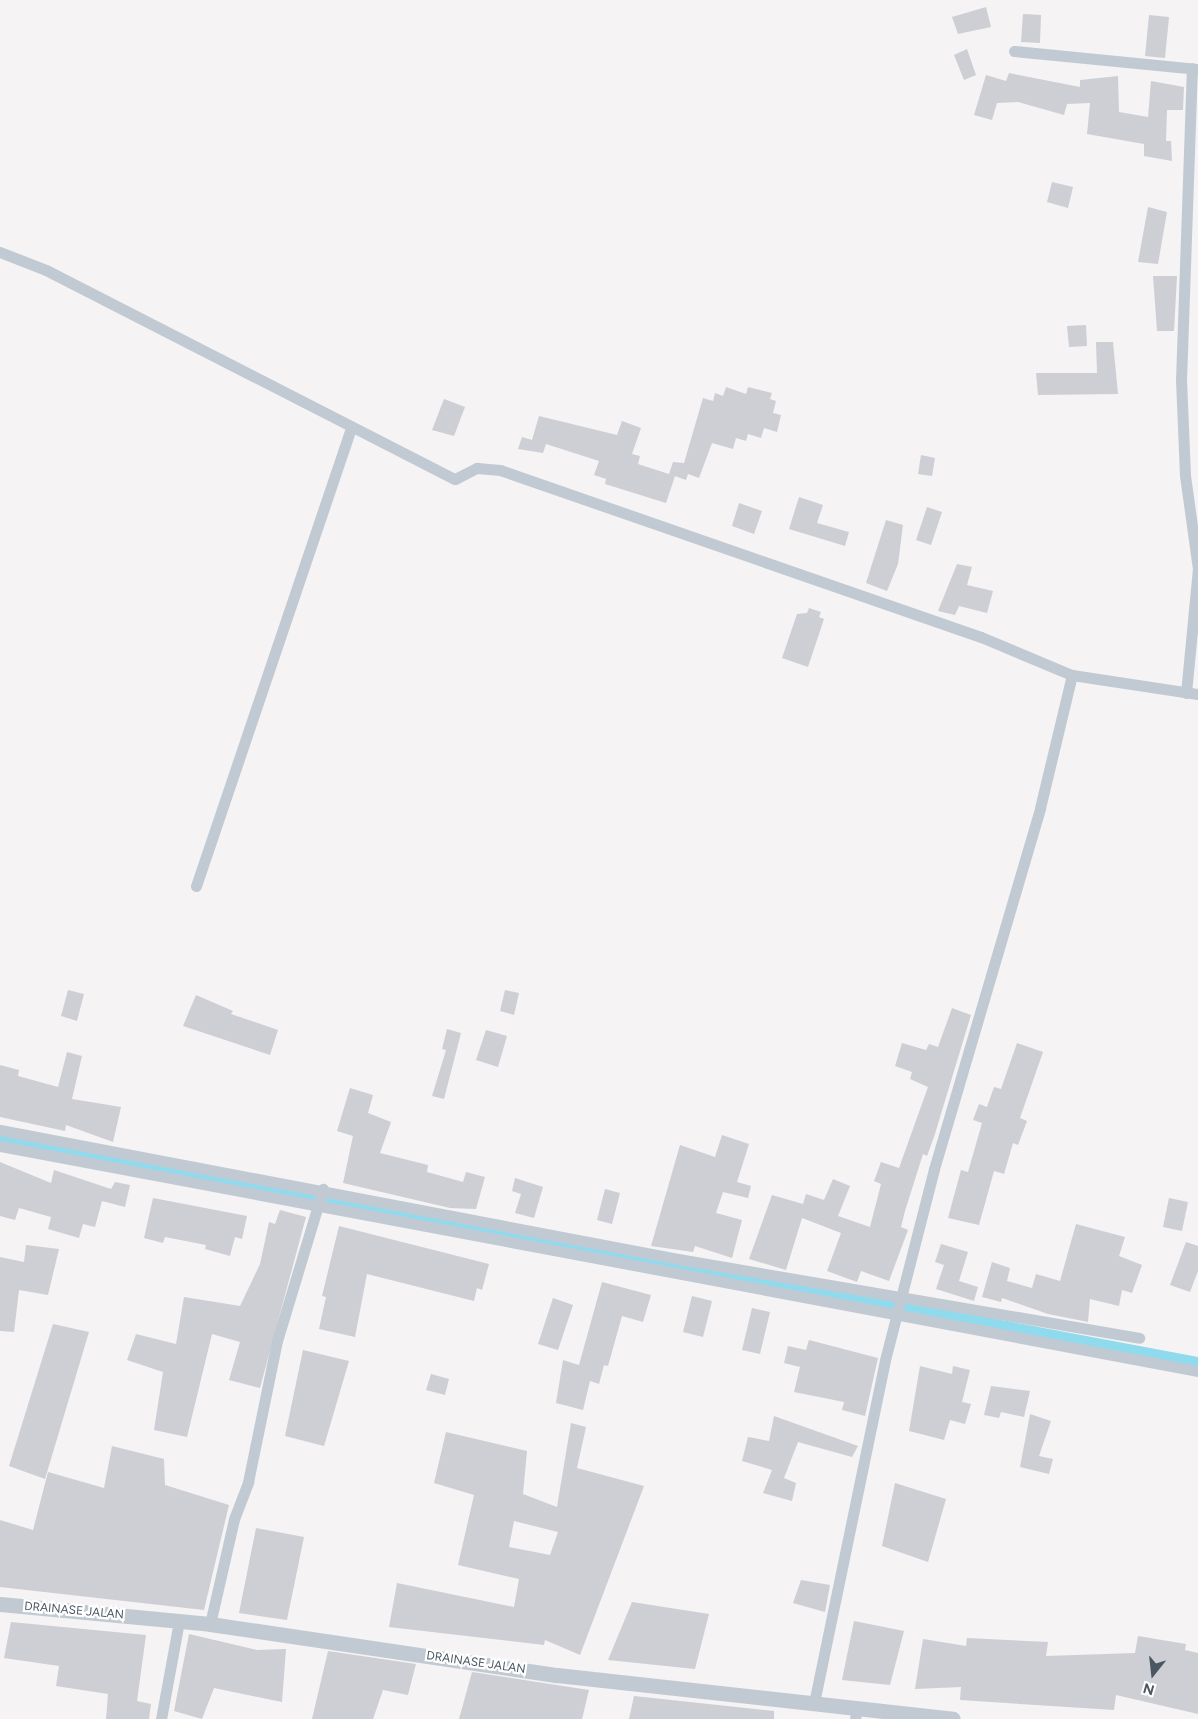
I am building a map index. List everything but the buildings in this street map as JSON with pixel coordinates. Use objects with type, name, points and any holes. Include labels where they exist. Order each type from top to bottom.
[{"type":"street","points":[[1014,51],[1195,69],[1180,381],[1185,476],[1198,569],[1186,693]]},
{"type":"street","points":[[0,252],[46,270],[351,427],[455,478],[477,468],[532,480],[981,637],[1072,675],[1198,694]]},
{"type":"street","points":[[196,886],[351,427]]},
{"type":"street","points":[[814,1704],[837,1579],[934,1169],[1040,808],[1072,675]]},
{"type":"street","points":[[0,1130],[899,1314],[1198,1371]]},
{"type":"street","points":[[0,1146],[322,1197],[1139,1338]]},
{"type":"street","points":[[210,1624],[234,1519],[248,1482],[277,1340],[322,1197]]},
{"type":"street","name":"DRAINASE JALAN","points":[[0,1604],[210,1624],[557,1675],[814,1704],[856,1714],[953,1719]]},
{"type":"street","points":[[161,1719],[179,1621]]},
{"type":"waterway","points":[[0,1140],[1198,1365]]}]
